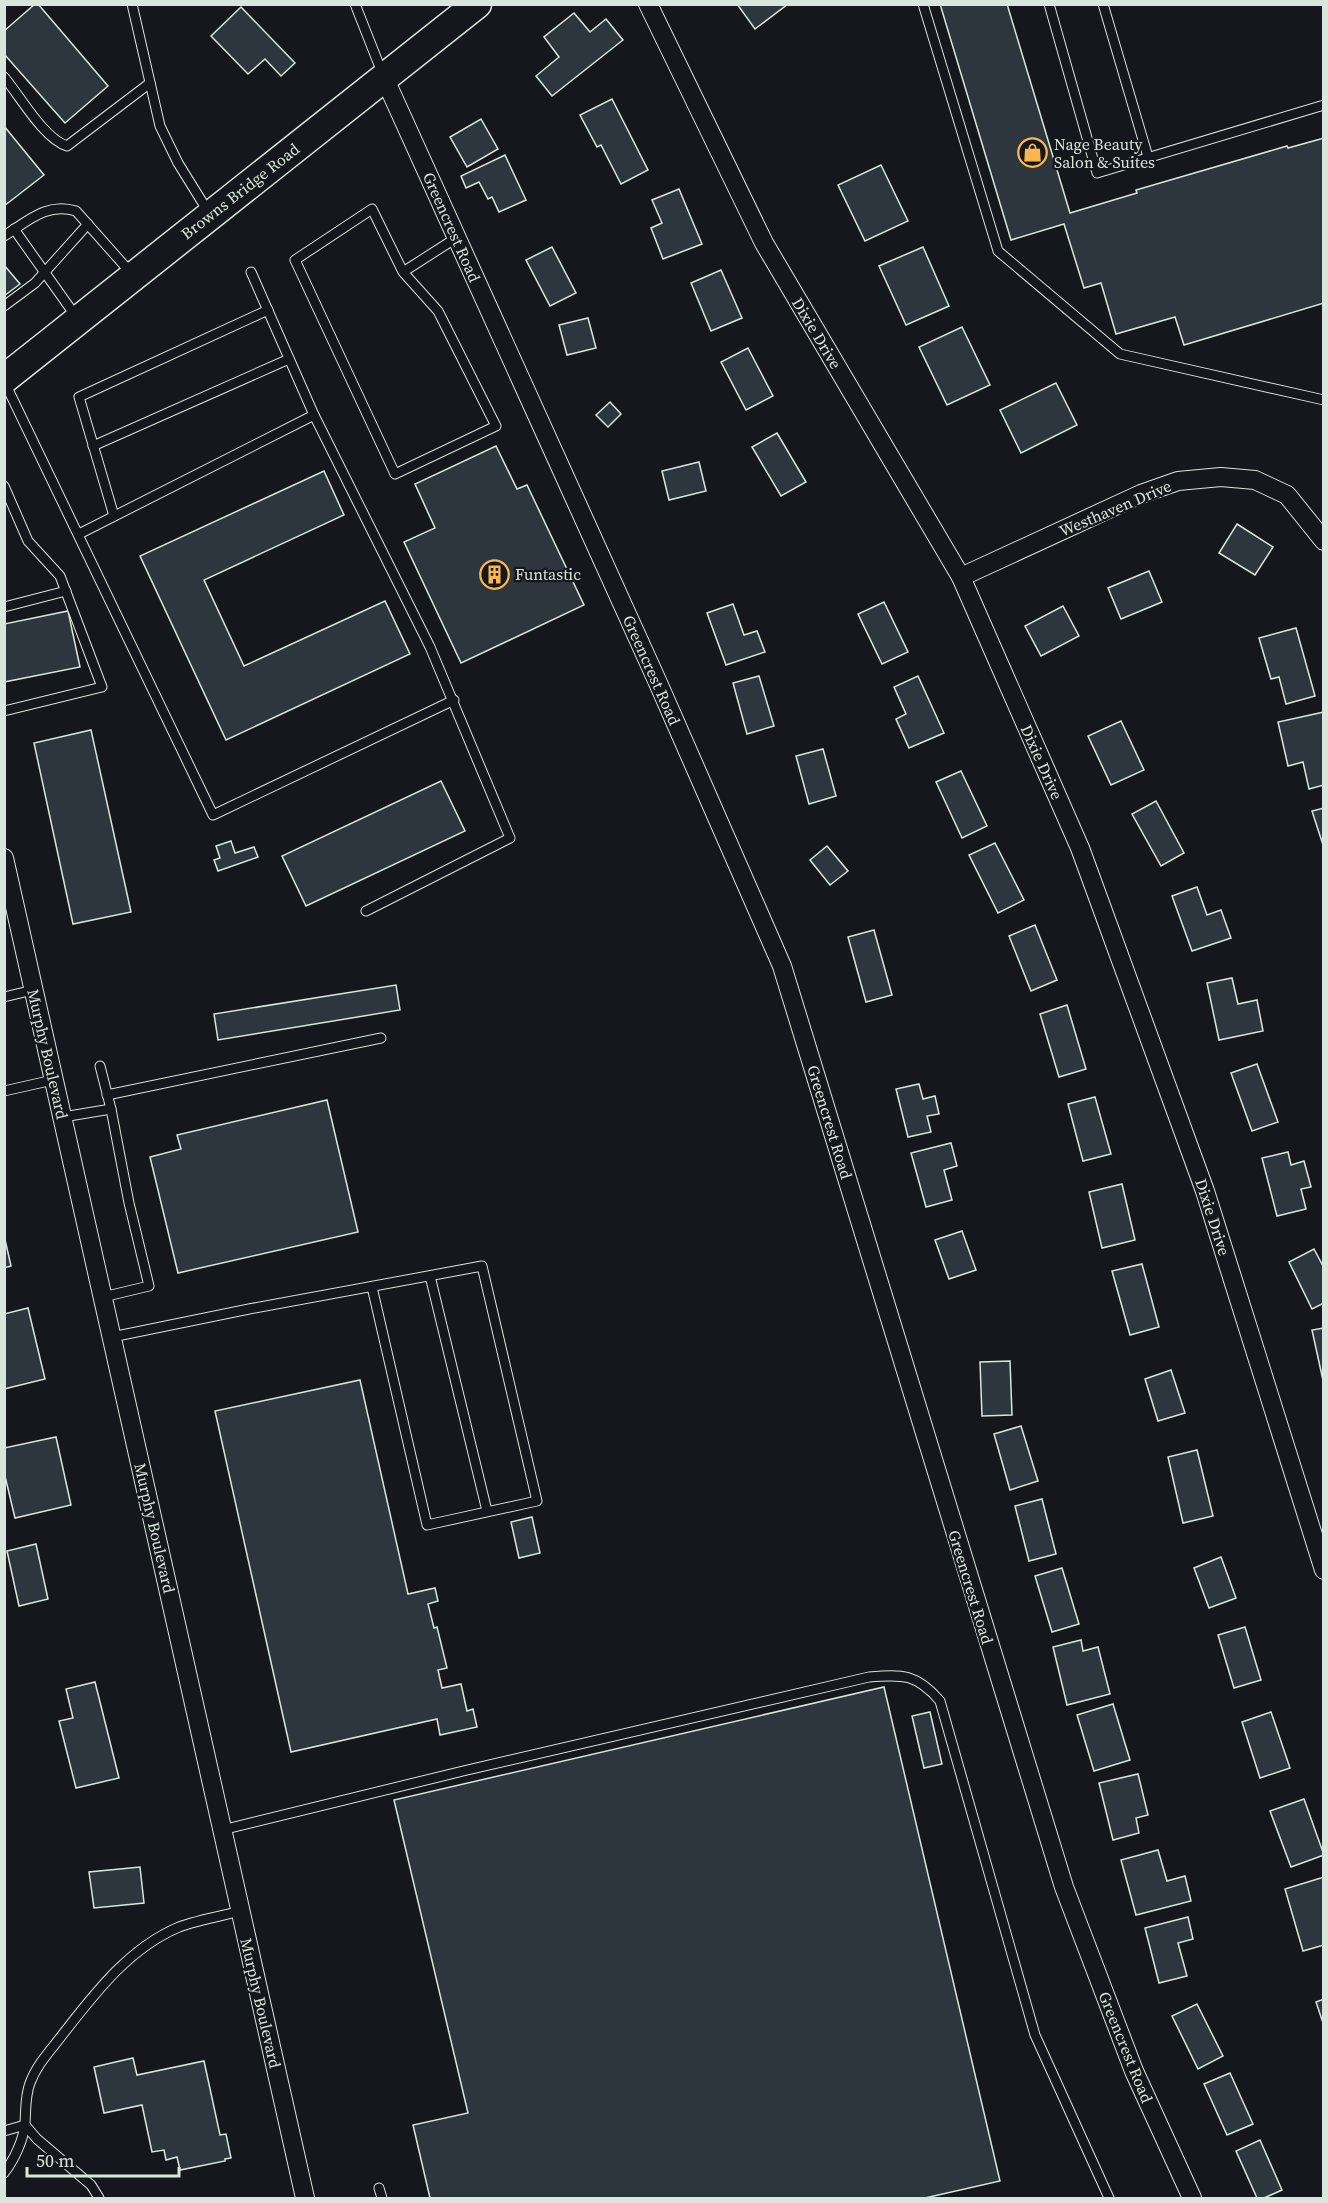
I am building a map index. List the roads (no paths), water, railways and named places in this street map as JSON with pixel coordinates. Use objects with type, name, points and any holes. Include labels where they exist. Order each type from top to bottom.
[{"type":"main road","name":"Browns Bridge Road","points":[[4,380],[477,4]]},
{"type":"street","name":"Dixie Drive","points":[[648,4],[764,243],[961,577],[1080,848],[1205,1191],[1323,1570]]},
{"type":"street","name":"Greencrest Road","points":[[384,77],[659,685],[782,966],[1064,1887],[1134,2071],[1192,2199]]},
{"type":"street","name":"Westhaven Drive","points":[[961,577],[1141,494],[1178,481],[1221,477],[1255,480],[1287,495],[1323,541]]},
{"type":"street","name":"Murphy Boulevard","points":[[4,858],[305,2199]]},
{"type":"lane","points":[[132,4],[160,126],[178,163],[210,215]]},
{"type":"lane","points":[[355,4],[384,77]]},
{"type":"lane","points":[[923,4],[998,251],[1120,354],[1323,400]]},
{"type":"lane","points":[[1049,4],[1097,172],[1323,105]]},
{"type":"lane","points":[[1103,4],[1149,157]]},
{"type":"lane","points":[[4,76],[49,135],[67,146],[150,83]]},
{"type":"lane","points":[[4,236],[48,209],[65,208],[76,211],[134,276]]},
{"type":"lane","points":[[372,209],[403,272],[438,311],[496,426],[395,474],[295,260],[372,209]]},
{"type":"lane","points":[[4,306],[35,283],[87,224]]},
{"type":"lane","points":[[14,230],[79,320]]},
{"type":"lane","points":[[403,272],[456,238]]},
{"type":"lane","points":[[251,272],[314,415],[430,647],[510,838],[366,911]]},
{"type":"lane","points":[[114,516],[79,397],[268,310]]},
{"type":"lane","points":[[93,446],[289,359]]},
{"type":"lane","points":[[4,380],[213,815],[454,700]]},
{"type":"lane","points":[[79,534],[314,415]]},
{"type":"lane","points":[[4,486],[28,541],[60,576],[102,687],[4,711]]},
{"type":"lane","points":[[4,607],[66,591]]},
{"type":"lane","points":[[4,997],[33,990]]},
{"type":"lane","points":[[107,1095],[381,1038]]},
{"type":"lane","points":[[100,1066],[149,1286],[103,1297]]},
{"type":"lane","points":[[4,1090],[53,1080]]},
{"type":"lane","points":[[63,1117],[111,1108]]},
{"type":"lane","points":[[112,1337],[249,1309],[482,1266],[537,1501],[427,1525],[372,1287]]},
{"type":"lane","points":[[430,1276],[487,1511]]},
{"type":"lane","points":[[222,1830],[462,1771],[858,1679],[892,1675],[915,1679],[927,1686],[940,1701],[1035,2035],[1108,2199]]},
{"type":"lane","points":[[4,2173],[10,2166],[25,2125],[25,2106],[29,2085],[36,2068],[120,1966],[147,1945],[179,1927],[241,1911]]},
{"type":"lane","points":[[4,2131],[25,2125]]},
{"type":"lane","points":[[25,2125],[37,2139],[91,2185],[99,2199]]},
{"type":"lane","points":[[380,2188],[382,2199]]},
{"type":"place","name":"Nage Beauty Salon & Suites","points":[[1033,153]]},
{"type":"place","name":"Funtastic","points":[[494,574]]}]
